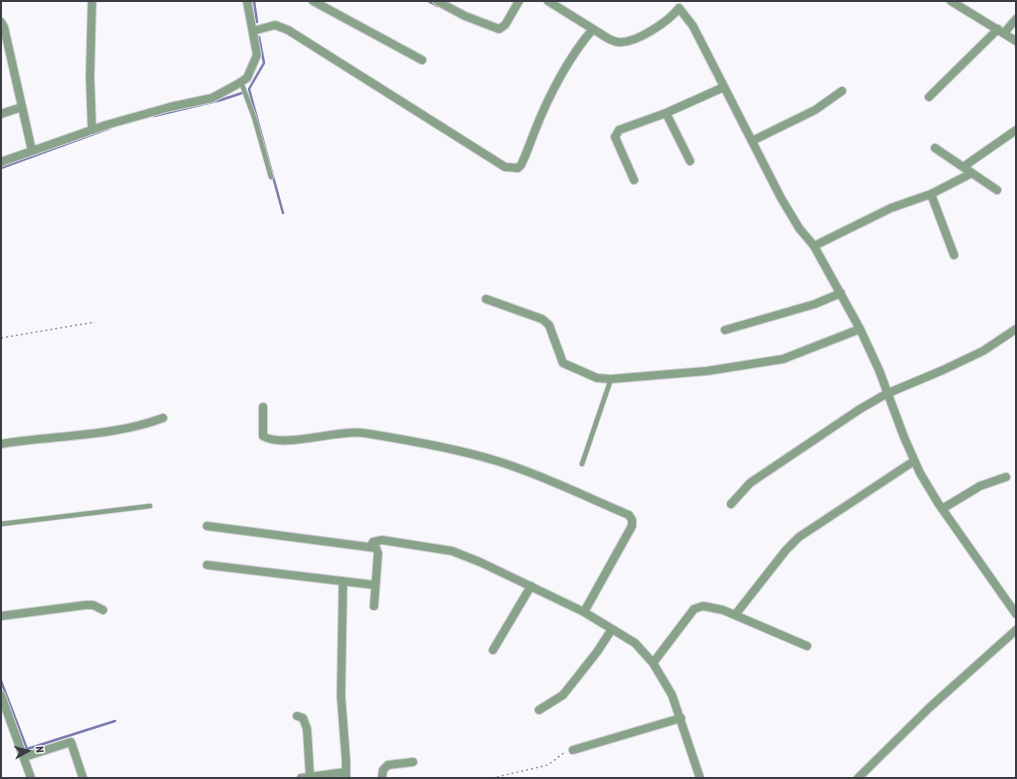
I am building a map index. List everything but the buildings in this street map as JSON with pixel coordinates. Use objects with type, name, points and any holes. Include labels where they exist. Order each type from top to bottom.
[{"type":"street","points":[[92,1],[90,77],[92,130]]},
{"type":"street","points":[[1,162],[92,130],[170,107],[212,98],[241,82],[247,78],[257,55],[247,1]]},
{"type":"street","points":[[313,1],[422,60]]},
{"type":"street","points":[[436,1],[465,16],[499,29],[505,25],[519,1]]},
{"type":"street","points":[[548,1],[609,39],[619,42],[627,41],[649,32],[672,17],[679,8]]},
{"type":"street","points":[[672,1],[693,26],[781,198],[799,228],[814,246],[860,329],[879,370],[886,394],[914,461],[942,509],[1016,614]]},
{"type":"street","points":[[950,1],[1016,41]]},
{"type":"street","points":[[929,97],[1016,19]]},
{"type":"street","points":[[1,22],[4,27],[32,151]]},
{"type":"street","points":[[253,31],[275,25],[288,30],[505,167],[514,169],[521,165],[536,127],[556,85],[585,38],[593,29]]},
{"type":"street","points":[[634,180],[615,137],[616,133],[619,130],[666,113],[724,87]]},
{"type":"street","points":[[752,141],[815,110],[842,91]]},
{"type":"street","points":[[1,114],[22,107]]},
{"type":"street","points":[[666,113],[690,161]]},
{"type":"street","points":[[963,166],[1016,130]]},
{"type":"street","points":[[935,148],[997,190]]},
{"type":"street","points":[[814,246],[891,208],[931,194],[972,173]]},
{"type":"street","points":[[931,194],[954,254]]},
{"type":"street","points":[[725,330],[815,304],[841,293]]},
{"type":"street","points":[[486,299],[542,319],[549,325],[563,363],[598,378],[611,379],[707,371],[783,359],[860,329]]},
{"type":"street","points":[[731,504],[750,483],[827,430],[886,394],[983,351],[1016,329]]},
{"type":"street","points":[[263,407],[263,436],[269,440],[300,439],[356,432],[429,446],[497,461],[629,515],[632,520],[632,526],[584,612]]},
{"type":"street","points":[[1,444],[111,431],[144,425],[163,418]]},
{"type":"street","points":[[735,615],[786,550],[799,537],[914,461]]},
{"type":"street","points":[[942,509],[980,486],[1006,477]]},
{"type":"street","points":[[207,526],[371,546],[376,548],[378,553],[374,606]]},
{"type":"street","points":[[371,546],[373,542],[382,540],[452,551],[480,562],[584,612],[635,643],[653,663],[672,695],[700,778]]},
{"type":"street","points":[[207,565],[375,585]]},
{"type":"street","points":[[302,778],[346,775],[341,696],[343,581]]},
{"type":"street","points":[[493,650],[531,586]]},
{"type":"street","points":[[1,616],[86,605],[94,605],[103,610]]},
{"type":"street","points":[[653,663],[694,610],[704,606],[713,607],[735,615],[807,646]]},
{"type":"street","points":[[539,710],[563,695],[597,652],[612,629]]},
{"type":"street","points":[[858,778],[929,708],[1016,630]]},
{"type":"street","points":[[1,695],[31,778]]},
{"type":"street","points":[[297,716],[303,718],[307,729],[310,777]]},
{"type":"street","points":[[573,750],[680,718]]},
{"type":"street","points":[[24,757],[71,742],[83,778]]},
{"type":"street","points":[[382,778],[383,770],[388,765],[413,762]]},
{"type":"lane","points":[[241,82],[254,117],[271,177]]},
{"type":"lane","points":[[582,464],[611,379]]},
{"type":"lane","points":[[1,524],[150,506]]},
{"type":"path","points":[[1,338],[95,322]]},
{"type":"path","points":[[492,778],[548,765],[559,755],[573,750]]},
{"type":"waterway","points":[[254,1],[257,22]]},
{"type":"waterway","points":[[428,1],[437,6]]},
{"type":"waterway","points":[[259,37],[264,63],[249,89],[283,213]]},
{"type":"waterway","points":[[154,116],[221,100],[242,93]]},
{"type":"waterway","points":[[1,168],[110,128]]},
{"type":"waterway","points":[[1,681],[27,749],[115,721]]}]
